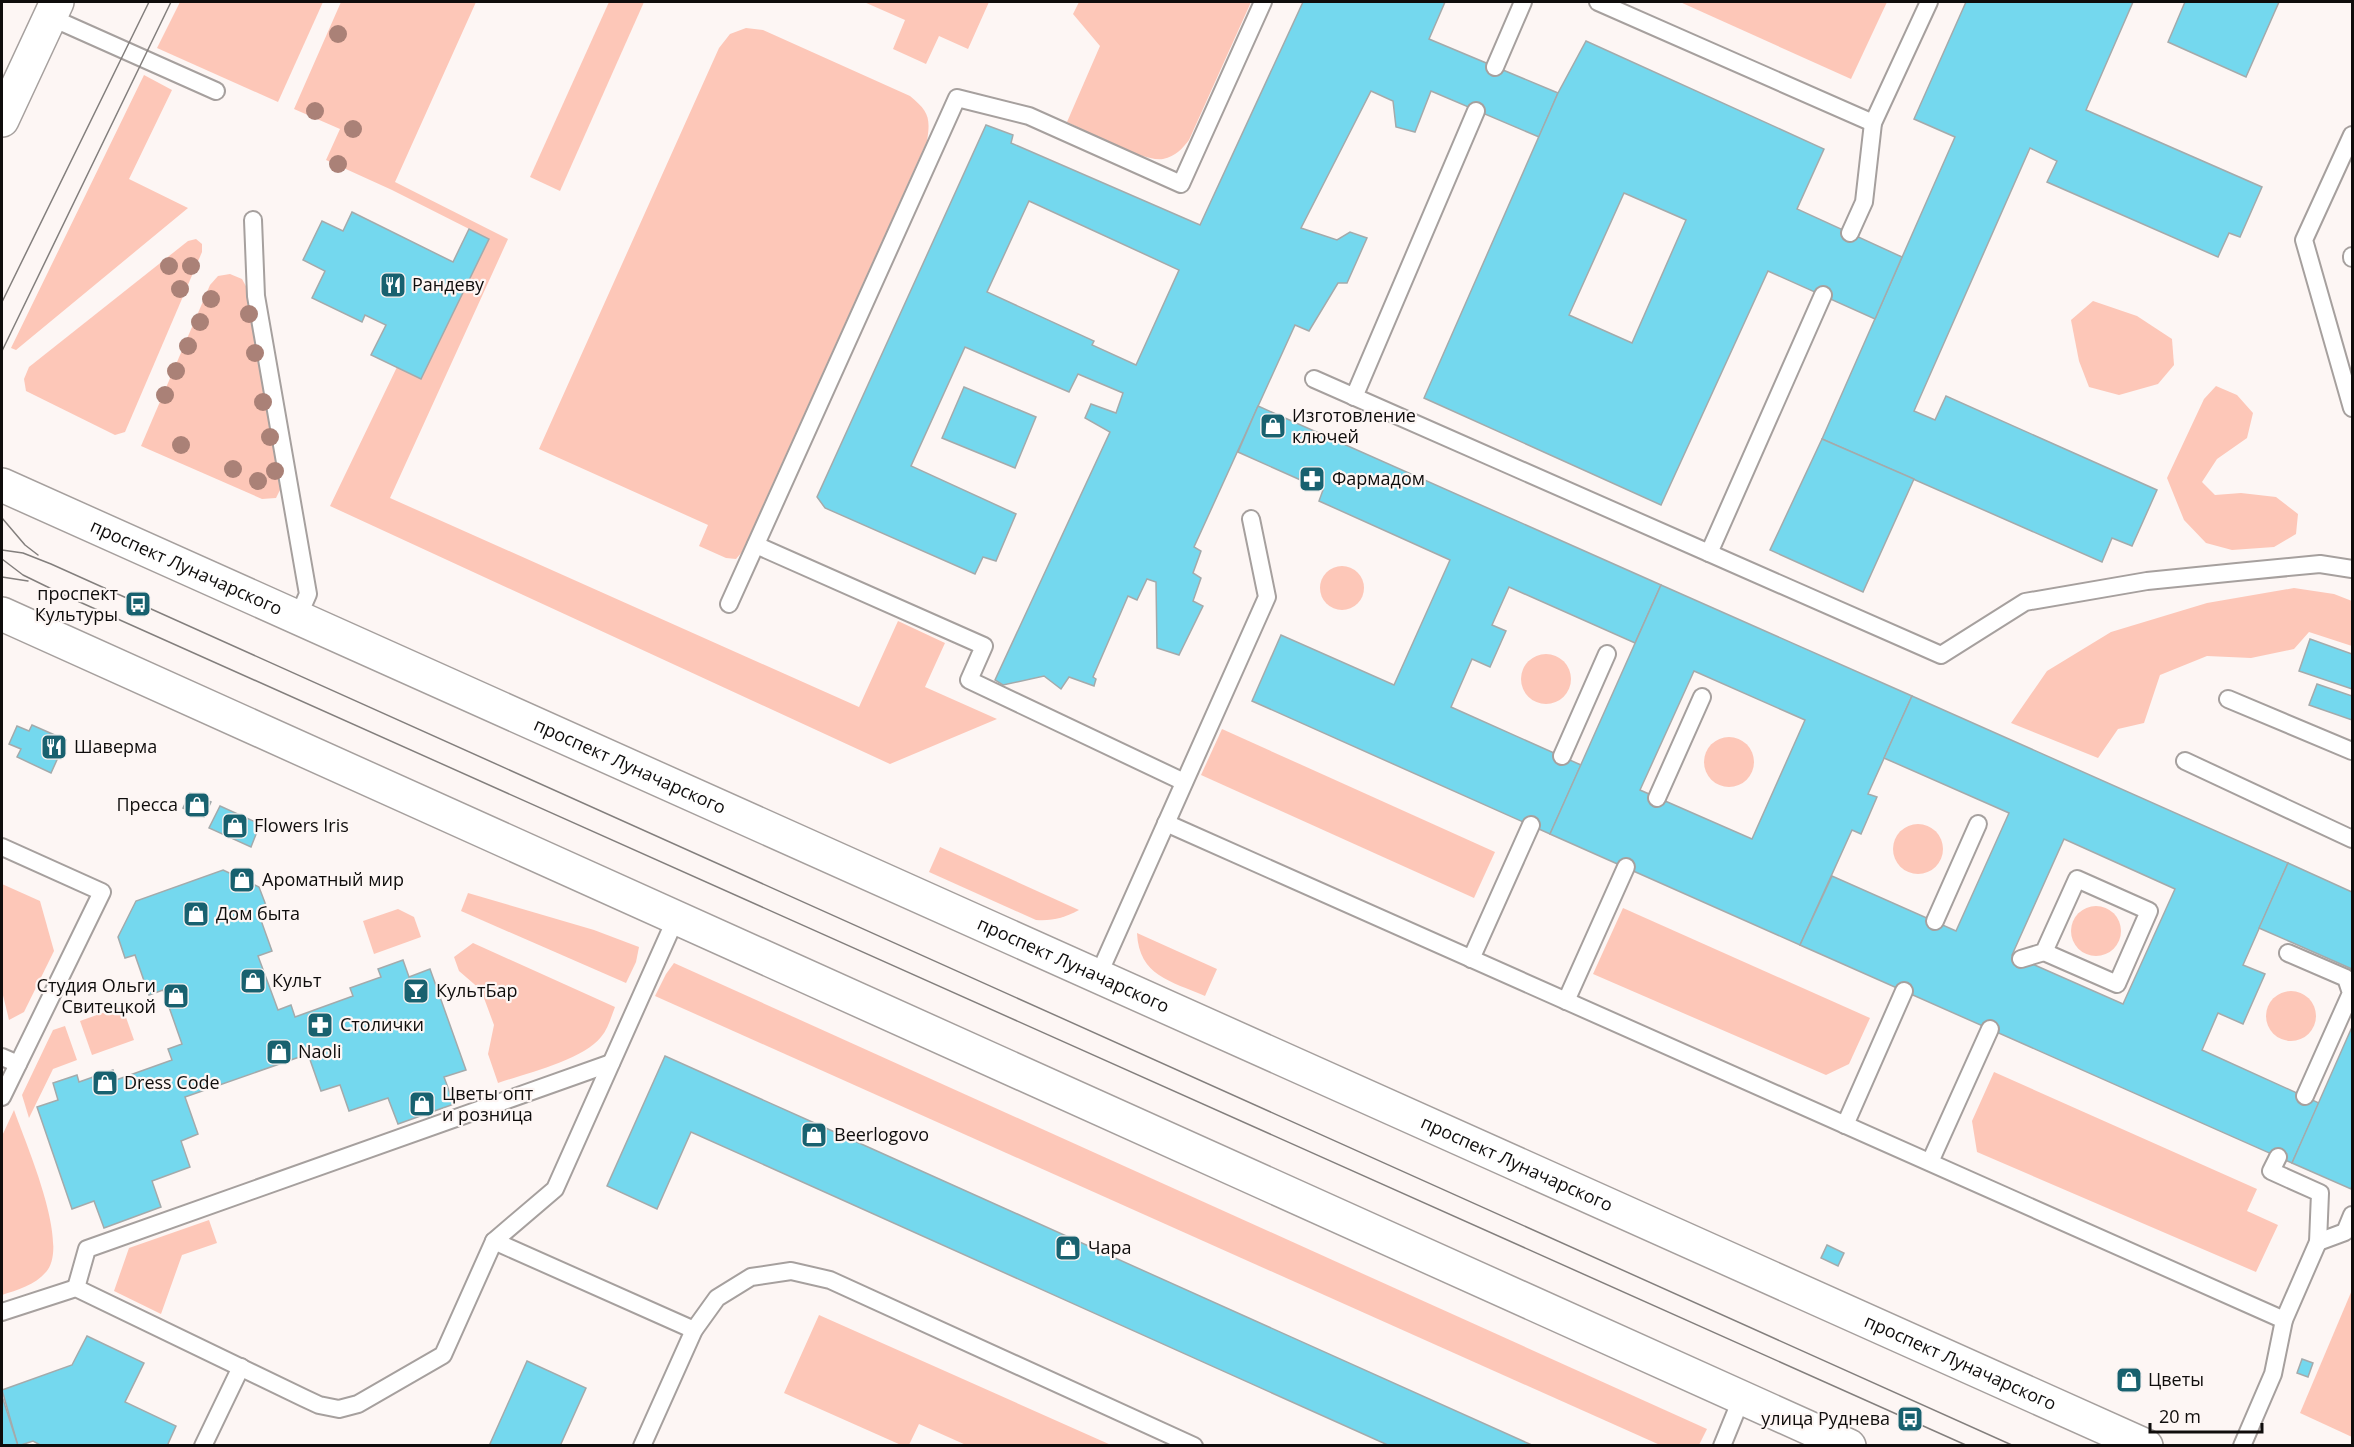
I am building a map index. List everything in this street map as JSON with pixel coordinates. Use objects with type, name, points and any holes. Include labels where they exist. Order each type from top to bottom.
[{"type":"main road","points":[[2,120],[52,7]]},
{"type":"main road","name":"проспект Луначарского","points":[[2,485],[2146,1446]]},
{"type":"main road","points":[[2,614],[1849,1446]]},
{"type":"lane","points":[[729,604],[957,98],[1029,116],[1181,184],[1263,2]]},
{"type":"lane","points":[[1495,67],[1523,2]]},
{"type":"lane","points":[[1598,2],[1873,123]]},
{"type":"lane","points":[[1850,233],[1864,202],[1873,123],[1929,2]]},
{"type":"lane","points":[[52,7],[216,91]]},
{"type":"lane","points":[[1354,397],[1476,111]]},
{"type":"lane","points":[[2352,135],[2304,240],[2352,408]]},
{"type":"lane","points":[[253,220],[256,296],[308,594],[298,618]]},
{"type":"lane","points":[[1709,553],[1822,295]]},
{"type":"lane","points":[[1314,379],[1941,655],[2025,602],[2147,581],[2236,572],[2320,564],[2352,569]]},
{"type":"lane","points":[[1098,976],[1267,597],[1251,519]]},
{"type":"lane","points":[[756,545],[984,646],[969,680],[1185,782]]},
{"type":"lane","points":[[1562,756],[1607,654]]},
{"type":"lane","points":[[1657,798],[1702,697]]},
{"type":"lane","points":[[2228,699],[2352,751]]},
{"type":"lane","points":[[2185,761],[2352,838]]},
{"type":"lane","points":[[1166,823],[2284,1320]]},
{"type":"lane","points":[[1935,921],[1978,824]]},
{"type":"lane","points":[[1471,959],[1531,825]]},
{"type":"lane","points":[[2,847],[102,892],[2,1097]]},
{"type":"lane","points":[[1566,1001],[1626,867]]},
{"type":"lane","points":[[2021,959],[2044,952],[2117,984],[2149,910],[2077,879],[2044,952]]},
{"type":"lane","points":[[2,1312],[76,1288],[319,1405],[339,1408],[358,1404],[443,1355],[494,1241],[555,1189],[676,918]]},
{"type":"lane","points":[[2288,952],[2346,978],[2352,993],[2305,1096]]},
{"type":"lane","points":[[1845,1125],[1904,991]]},
{"type":"lane","points":[[1930,1162],[1990,1029]]},
{"type":"lane","points":[[2,1057],[18,1065]]},
{"type":"lane","points":[[76,1288],[87,1249],[611,1063]]},
{"type":"lane","points":[[2242,1446],[2273,1374],[2284,1320],[2318,1242],[2320,1193],[2271,1172],[2278,1157]]},
{"type":"lane","points":[[2318,1242],[2345,1232],[2352,1215]]},
{"type":"lane","points":[[494,1241],[694,1330]]},
{"type":"lane","points":[[642,1446],[694,1330],[717,1298],[751,1277],[791,1271],[830,1280],[1194,1446]]},
{"type":"lane","points":[[203,1446],[241,1367]]},
{"type":"lane","points":[[1722,1446],[1743,1397]]},
{"type":"shaded area","points":[[180,2],[323,2],[278,102],[157,48]]},
{"type":"shaded area","points":[[341,2],[476,2],[395,182],[508,239],[390,498],[859,707],[898,621],[945,643],[925,687],[997,719],[890,764],[330,506],[397,367],[421,379],[489,239],[326,160],[340,129],[294,109]]},
{"type":"shaded area","points":[[609,2],[644,2],[560,191],[530,177]]},
{"type":"shaded area","points":[[864,2],[989,2],[968,49],[939,36],[926,64],[893,49],[905,20]]},
{"type":"shaded area","points":[[1079,2],[1251,2],[1189,140],[1175,154],[1163,159],[1143,156],[1067,122],[1100,46],[1073,14]]},
{"type":"shaded area","points":[[1680,2],[1887,2],[1851,79]]},
{"type":"shaded area","points":[[746,28],[763,30],[910,96],[927,115],[929,126],[927,141],[742,552],[736,559],[726,558],[699,546],[708,525],[539,449],[719,48],[730,34]]},
{"type":"shaded area","points":[[144,75],[172,90],[129,179],[188,208],[16,350],[11,348]]},
{"type":"shaded area","points":[[196,239],[202,244],[202,252],[125,432],[115,435],[26,391],[24,379],[29,367],[188,241]]},
{"type":"shaded area","points":[[230,274],[242,279],[248,290],[282,486],[276,498],[262,499],[141,446],[210,285],[218,276]]},
{"type":"shaded area","points":[[2093,301],[2137,316],[2172,339],[2174,365],[2158,384],[2119,395],[2089,387],[2079,361],[2071,320]]},
{"type":"shaded area","points":[[2216,386],[2237,395],[2253,413],[2247,438],[2217,459],[2202,482],[2215,495],[2241,493],[2276,497],[2298,514],[2296,534],[2274,547],[2232,550],[2206,543],[2184,520],[2167,478],[2204,399]]},
{"type":"shaded area","points":[[1342,566],[1357,573],[1364,588],[1357,603],[1342,610],[1327,603],[1320,588],[1327,573]]},
{"type":"shaded area","points":[[2294,588],[2334,594],[2352,601],[2352,646],[2309,632],[2294,649],[2251,658],[2207,656],[2160,675],[2144,723],[2118,729],[2098,758],[2011,723],[2047,671],[2111,632],[2207,603]]},
{"type":"shaded area","points":[[1546,654],[1564,661],[1571,679],[1564,697],[1546,704],[1528,697],[1521,679],[1528,661]]},
{"type":"shaded area","points":[[1222,729],[1495,852],[1474,898],[1201,775]]},
{"type":"shaded area","points":[[1724,737],[1734,737],[1747,744],[1754,757],[1754,767],[1747,780],[1734,787],[1724,787],[1715,783],[1708,776],[1704,767],[1704,757],[1708,748],[1715,741]]},
{"type":"shaded area","points":[[1918,824],[1936,831],[1943,849],[1936,867],[1918,874],[1900,867],[1893,849],[1900,831]]},
{"type":"shaded area","points":[[940,847],[1079,910],[1058,918],[1036,920],[929,872]]},
{"type":"shaded area","points":[[2,884],[40,901],[54,951],[24,1012],[9,1020],[2,991]]},
{"type":"shaded area","points":[[468,893],[594,930],[639,947],[636,962],[626,983],[461,911]]},
{"type":"shaded area","points":[[2096,906],[2114,913],[2121,931],[2114,949],[2096,956],[2078,949],[2071,931],[2078,913]]},
{"type":"shaded area","points":[[1623,908],[1870,1018],[1849,1064],[1826,1075],[1593,974]]},
{"type":"shaded area","points":[[398,909],[414,917],[421,937],[374,954],[363,921]]},
{"type":"shaded area","points":[[1137,933],[1217,969],[1205,996],[1169,981],[1150,968],[1139,947]]},
{"type":"shaded area","points":[[473,943],[615,1007],[603,1034],[593,1045],[568,1059],[498,1083],[488,1054],[494,1025],[481,990],[459,971],[454,957]]},
{"type":"shaded area","points":[[674,963],[1707,1429],[1699,1445],[1660,1445],[655,996]]},
{"type":"shaded area","points":[[2291,991],[2309,998],[2316,1016],[2309,1034],[2291,1041],[2273,1034],[2266,1016],[2273,998]]},
{"type":"shaded area","points":[[122,1006],[134,1040],[92,1055],[80,1021]]},
{"type":"shaded area","points":[[65,1026],[77,1060],[53,1069],[29,1118],[22,1095],[53,1030]]},
{"type":"shaded area","points":[[1994,1072],[2257,1189],[2247,1211],[2278,1225],[2256,1272],[1977,1152],[1972,1121]]},
{"type":"shaded area","points":[[14,1110],[44,1193],[53,1240],[52,1259],[46,1272],[37,1280],[2,1295],[2,1136]]},
{"type":"shaded area","points":[[209,1220],[217,1243],[182,1255],[161,1314],[114,1291],[129,1248]]},
{"type":"shaded area","points":[[2352,1290],[2352,1437],[2300,1413]]},
{"type":"shaded area","points":[[819,1315],[1111,1445],[966,1445],[919,1424],[909,1445],[901,1445],[784,1393]]},
{"type":"building","points":[[1303,2],[1445,2],[1429,39],[1558,93],[1539,137],[1431,91],[1415,132],[1396,127],[1393,101],[1371,91],[1301,228],[1337,240],[1350,232],[1367,238],[1347,283],[1338,283],[1309,331],[1295,325],[1194,547],[1201,551],[1193,573],[1201,578],[1193,601],[1203,606],[1179,655],[1157,648],[1156,582],[1147,579],[1137,600],[1128,596],[1093,677],[1096,679],[1094,686],[1069,677],[1061,689],[1044,676],[1003,685],[995,680],[1110,432],[1085,418],[1091,404],[1116,413],[1123,393],[1078,374],[1069,392],[965,347],[911,466],[1016,514],[996,561],[983,557],[975,574],[825,508],[817,497],[986,125],[1013,135],[1011,143],[1200,225]],"holes":[[[1029,201],[1179,270],[1136,365],[1092,345],[1094,341],[987,292]]]},
{"type":"building","points":[[1966,2],[2133,2],[2086,110],[2262,187],[2240,237],[2229,233],[2218,257],[2047,182],[2057,161],[2030,148],[1914,411],[1935,420],[1946,396],[2157,490],[2132,546],[2112,538],[2102,562],[1822,439],[1955,137],[1914,119]]},
{"type":"building","points":[[2185,2],[2279,2],[2246,77],[2168,42]]},
{"type":"building","points":[[1586,41],[1824,149],[1797,209],[1902,257],[1875,319],[1768,271],[1661,505],[1424,398],[1558,93]],"holes":[[[1624,193],[1686,220],[1632,343],[1569,315]]]},
{"type":"building","name":"Рандеву","points":[[352,212],[453,262],[469,229],[489,239],[421,379],[371,355],[386,325],[365,315],[362,322],[312,298],[325,271],[303,260],[322,221],[343,231]]},
{"type":"building","points":[[964,387],[1036,417],[1015,468],[942,438]]},
{"type":"building","points":[[1258,406],[1661,585],[1635,643],[1509,587],[1492,625],[1506,631],[1490,667],[1472,659],[1451,707],[1581,765],[1550,834],[1252,701],[1281,635],[1394,685],[1450,560],[1319,501],[1323,490],[1238,452]]},
{"type":"building","points":[[1822,439],[1914,479],[1863,592],[1770,550]]},
{"type":"building","points":[[1661,585],[1912,696],[1868,794],[1877,797],[1861,834],[1852,830],[1800,945],[1550,834]],"holes":[[[1694,671],[1805,720],[1752,839],[1640,790]]]},
{"type":"building","points":[[2310,639],[2352,654],[2352,689],[2299,671]]},
{"type":"building","points":[[2317,684],[2352,696],[2352,720],[2309,705]]},
{"type":"building","points":[[1912,696],[2288,863],[2243,965],[2265,974],[2243,1024],[2218,1013],[2202,1050],[2319,1103],[2292,1163],[1800,945],[1832,876],[1956,931],[2009,813],[1884,758]],"holes":[[[2064,839],[2175,889],[2123,1004],[2012,955]]]},
{"type":"building","points":[[32,725],[66,740],[51,773],[17,757],[21,749],[9,744],[17,726],[29,731]]},
{"type":"building","points":[[190,793],[211,802],[204,817],[183,808]]},
{"type":"building","points":[[220,806],[260,824],[251,847],[209,828]]},
{"type":"building","points":[[2288,863],[2352,892],[2352,969],[2259,928]]},
{"type":"building","points":[[223,870],[259,887],[267,908],[258,912],[272,951],[258,956],[278,1010],[291,1005],[295,1017],[353,996],[350,988],[381,977],[378,969],[403,960],[409,977],[430,969],[466,1070],[444,1077],[454,1104],[398,1124],[388,1098],[349,1111],[340,1085],[321,1091],[308,1054],[185,1097],[198,1134],[181,1141],[190,1167],[152,1181],[161,1207],[104,1228],[94,1201],[72,1209],[37,1107],[58,1100],[53,1083],[77,1075],[79,1082],[113,1070],[116,1080],[172,1060],[168,1049],[182,1044],[163,990],[149,995],[135,955],[125,958],[118,937],[136,901]]},
{"type":"building","points":[[2352,1027],[2352,1185],[2351,1189],[2292,1163]]},
{"type":"building","points":[[665,1056],[1534,1446],[1390,1446],[691,1132],[657,1209],[607,1186]]},
{"type":"building","points":[[1827,1245],[1844,1253],[1838,1266],[1821,1258]]},
{"type":"building","points":[[87,1336],[144,1363],[125,1402],[176,1426],[167,1446],[42,1446],[33,1441],[18,1446],[2,1390],[72,1365]]},
{"type":"building","points":[[2302,1359],[2313,1363],[2308,1377],[2297,1373]]},
{"type":"building","points":[[527,1361],[586,1388],[560,1446],[489,1446]]},
{"type":"building","points":[[2123,1369],[2141,1377],[2135,1391],[2117,1383]]},
{"type":"building","points":[[2,1396],[18,1446],[2,1446]]},
{"type":"tram line","points":[[2,302],[149,2]]},
{"type":"tram line","points":[[2,351],[171,2]]},
{"type":"tram line","points":[[2,518],[25,545],[38,555]]},
{"type":"tram line","points":[[2,550],[23,553],[51,564],[2014,1446]]},
{"type":"tram line","points":[[2,559],[23,575],[64,595],[1968,1446]]},
{"type":"tram line","points":[[2,577],[28,581]]},
{"type":"place","name":"Рандеву","points":[[393,285]]},
{"type":"place","name":"Изготовление ключей","points":[[1273,426]]},
{"type":"place","name":"Фармадом","points":[[1312,479]]},
{"type":"place","name":"проспект Культуры","points":[[138,604]]},
{"type":"place","name":"Шаверма","points":[[54,747]]},
{"type":"place","name":"Пресса","points":[[197,805]]},
{"type":"place","name":"Flowers Iris","points":[[235,826]]},
{"type":"place","name":"Ароматный мир","points":[[242,880]]},
{"type":"place","name":"Дом быта","points":[[196,914]]},
{"type":"place","name":"Культ","points":[[253,981]]},
{"type":"place","name":"КультБар","points":[[416,991]]},
{"type":"place","name":"Студия Ольги Свитецкой","points":[[176,996]]},
{"type":"place","name":"Столички","points":[[320,1025]]},
{"type":"place","name":"Naoli","points":[[279,1052]]},
{"type":"place","name":"Dress Code","points":[[105,1083]]},
{"type":"place","name":"Цветы опт и розница","points":[[422,1104]]},
{"type":"place","name":"Beerlogovo","points":[[814,1135]]},
{"type":"place","name":"Чара","points":[[1068,1248]]},
{"type":"place","name":"Цветы","points":[[2129,1380]]},
{"type":"place","name":"улица Руднева","points":[[1910,1419]]}]
